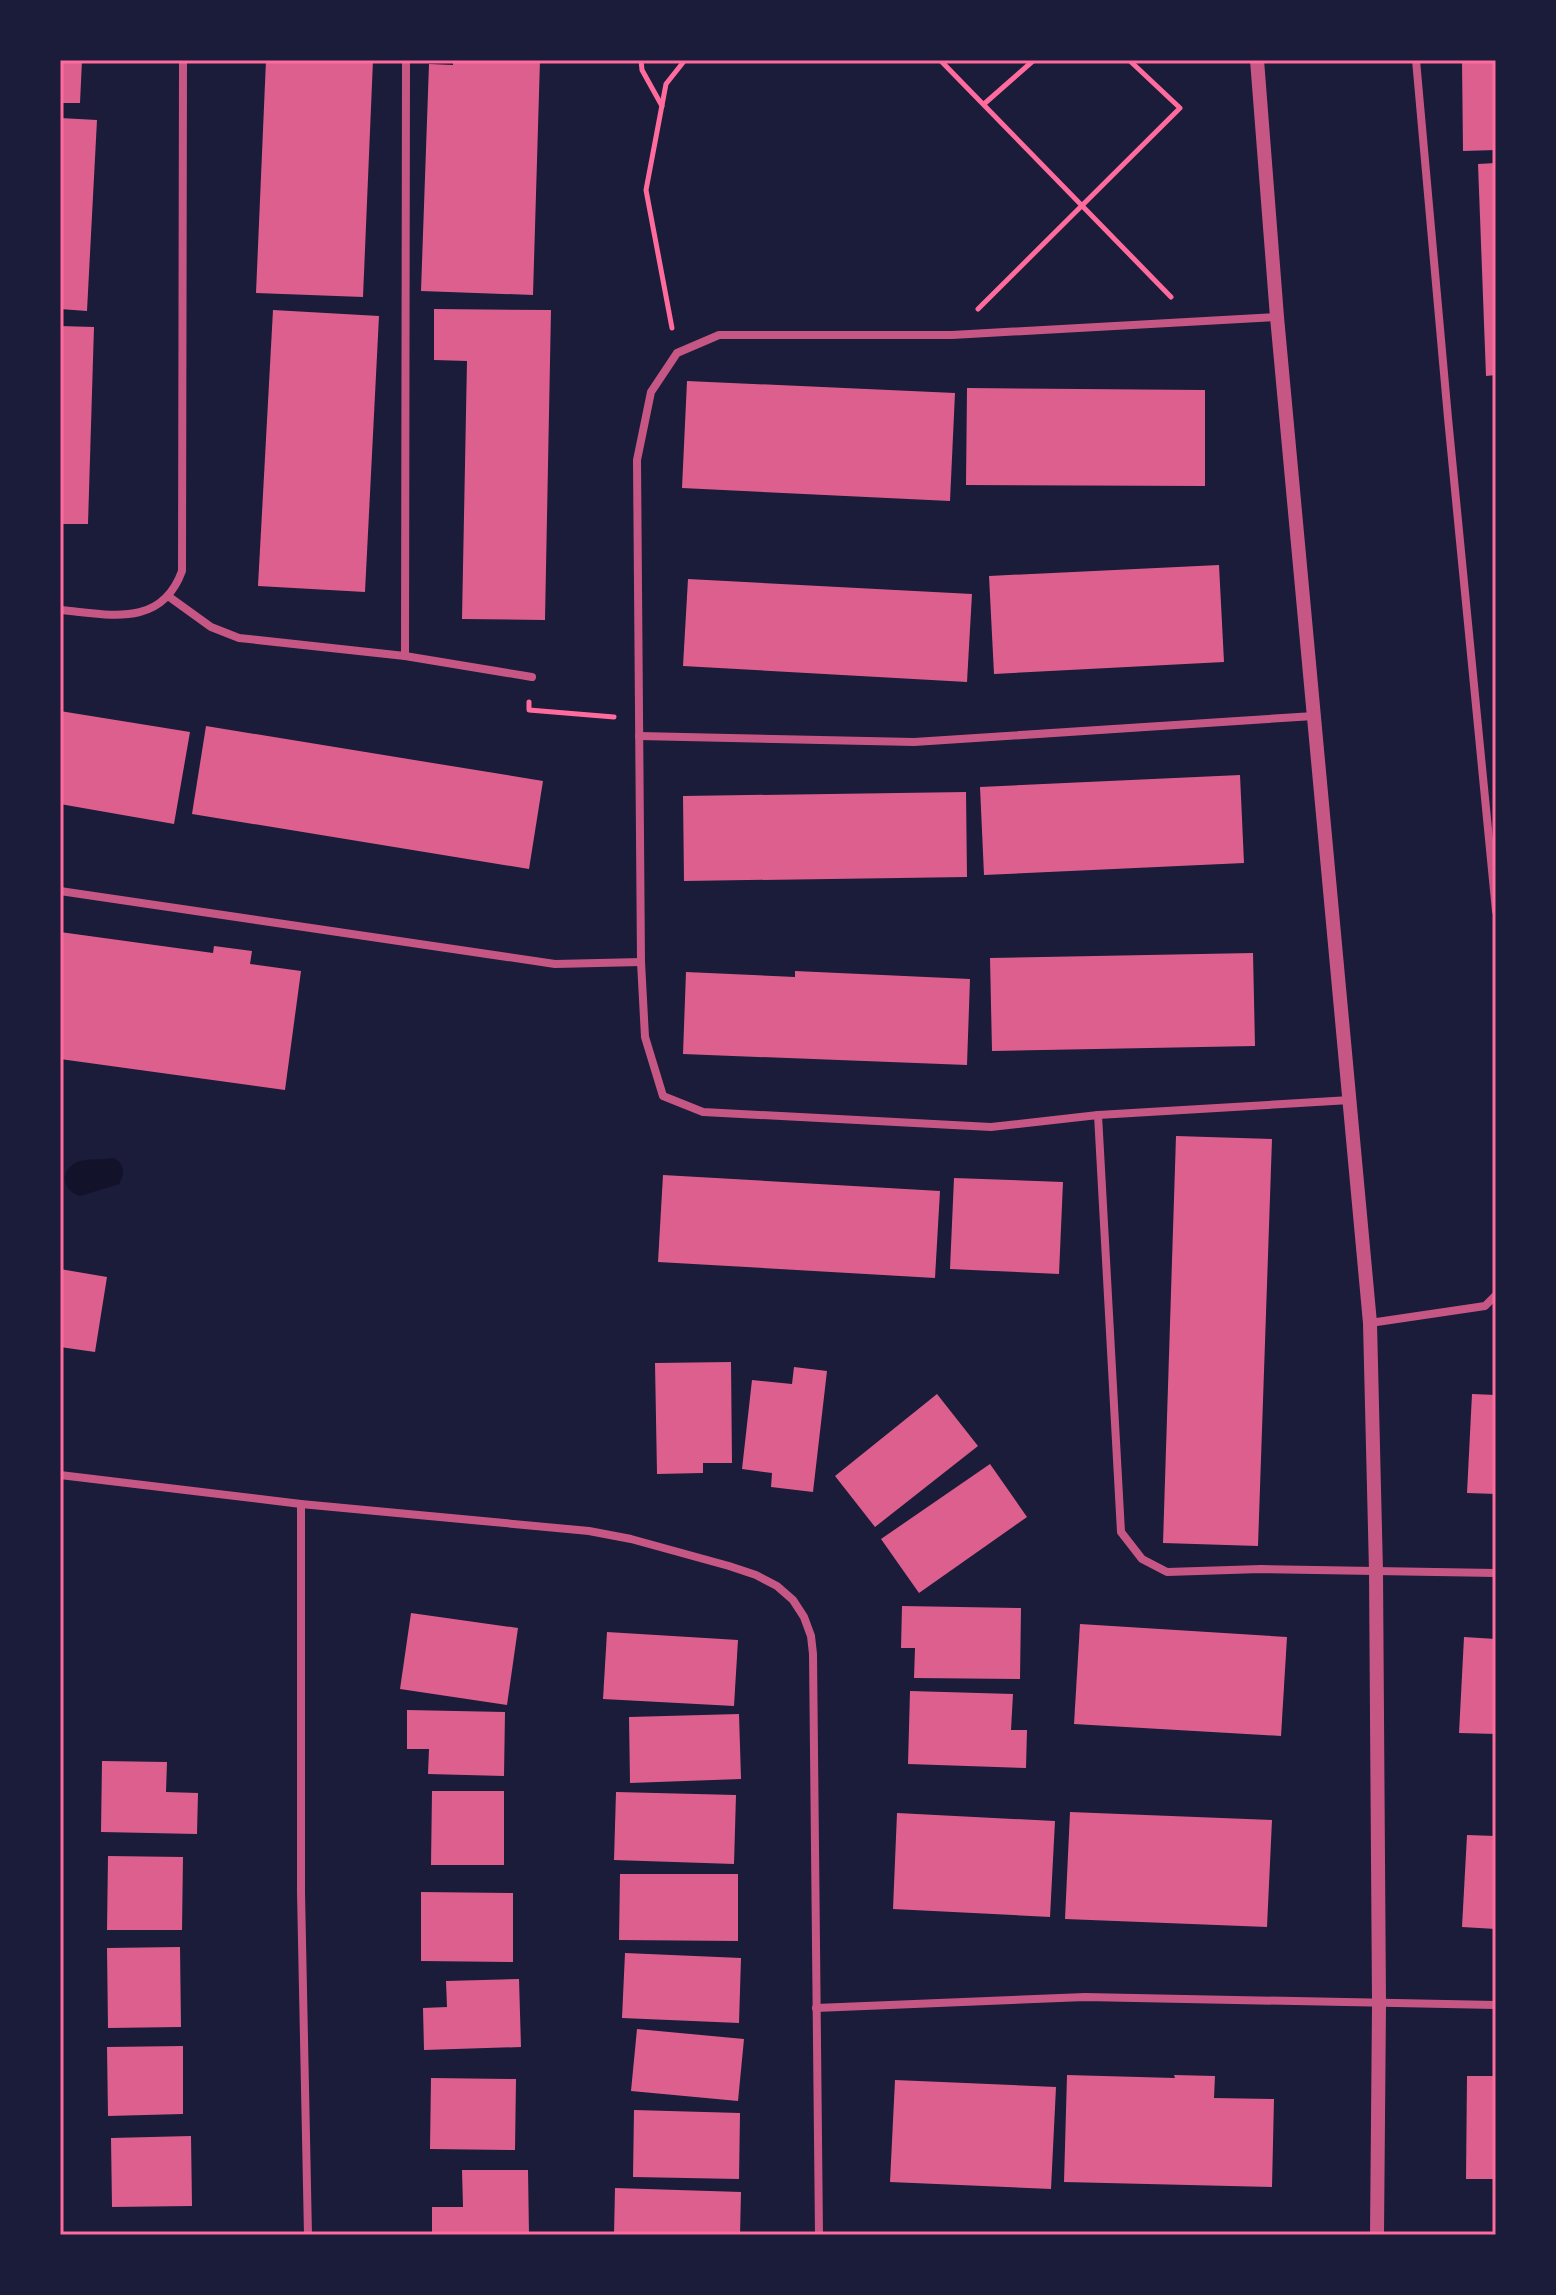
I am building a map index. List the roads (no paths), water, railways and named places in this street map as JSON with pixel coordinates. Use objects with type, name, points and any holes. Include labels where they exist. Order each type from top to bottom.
[{"type":"street","points":[[60,610],[129,615],[147,611],[168,596],[180,575],[183,561],[183,60]]},
{"type":"street","points":[[405,656],[406,60]]},
{"type":"street","points":[[1257,60],[1277,317],[1370,1323],[1376,1571],[1377,2235]]},
{"type":"street","points":[[1416,60],[1496,911]]},
{"type":"street","points":[[1277,317],[952,335],[719,335],[677,353],[651,392],[637,460],[641,962],[645,1037],[663,1096],[703,1112],[991,1127],[1098,1115],[1351,1100]]},
{"type":"street","points":[[168,596],[201,622],[248,640],[405,656],[532,677]]},
{"type":"street","points":[[639,736],[914,742],[1314,716]]},
{"type":"street","points":[[60,891],[555,964],[641,962]]},
{"type":"street","points":[[1098,1115],[1121,1532],[1142,1559],[1167,1572],[1261,1569],[1496,1573]]},
{"type":"street","points":[[1370,1323],[1485,1306],[1496,1295]]},
{"type":"street","points":[[60,1475],[301,1504],[606,1533],[743,1570],[768,1580],[785,1592],[799,1608],[808,1626],[813,1654],[819,2235]]},
{"type":"street","points":[[301,1504],[301,1892],[308,2235]]},
{"type":"street","points":[[816,2008],[1085,1997],[1496,2005]]}]
